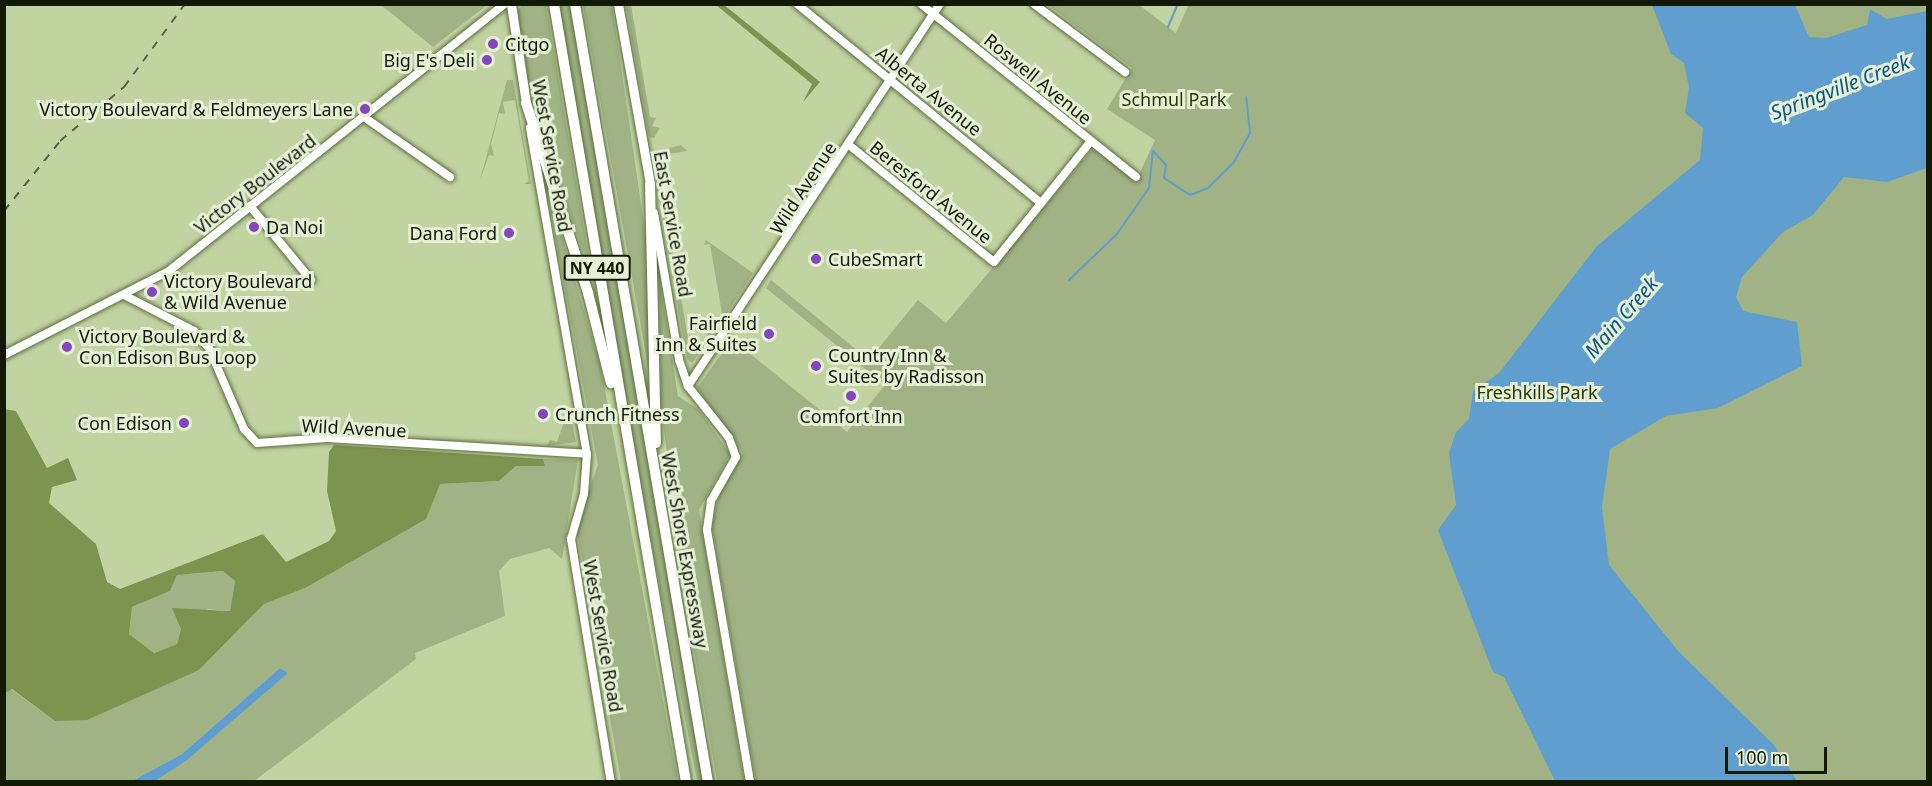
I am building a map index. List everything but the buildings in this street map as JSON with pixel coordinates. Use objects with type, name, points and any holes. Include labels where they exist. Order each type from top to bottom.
[{"type":"highway","name":"West Shore Expressway","points":[[554,4],[686,782]]},
{"type":"highway","name":"West Shore Expressway","points":[[575,4],[708,782]]},
{"type":"highway","points":[[526,102],[588,292],[643,530]]},
{"type":"highway","points":[[650,184],[656,476]]},
{"type":"main road","name":"West Service Road","points":[[511,4],[526,102]]},
{"type":"main road","name":"East Service Road","points":[[618,4],[650,184]]},
{"type":"street","name":"Victory Boulevard","points":[[4,355],[169,271],[505,4]]},
{"type":"street","name":"Alberta Avenue","points":[[797,4],[892,79],[1041,203]]},
{"type":"street","name":"Roswell Avenue","points":[[921,4],[1136,177]]},
{"type":"street","name":"Wild Avenue","points":[[688,386],[940,4]]},
{"type":"street","points":[[1034,4],[1125,72]]},
{"type":"street","name":"West Service Road","points":[[526,102],[587,458],[571,539],[611,782]]},
{"type":"street","points":[[364,117],[450,177]]},
{"type":"street","points":[[1041,203],[1091,141]]},
{"type":"street","name":"Beresford Avenue","points":[[849,145],[994,262],[1041,203]]},
{"type":"street","name":"East Service Road","points":[[650,184],[688,386],[729,438],[736,458],[711,501],[707,530],[750,782]]},
{"type":"street","points":[[250,206],[311,280]]},
{"type":"street","name":"Wild Avenue","points":[[124,295],[194,331],[209,348],[244,429],[257,443],[327,438],[587,458]]},
{"type":"green space","name":"Freshkills Park","points":[[1189,4],[1927,5],[1927,781],[756,781],[712,526],[719,495],[743,453],[697,388],[732,339],[847,432],[885,385],[766,288],[771,280],[869,360],[918,300],[946,323],[1093,149],[1137,179],[1155,140],[1107,109],[1132,68],[1048,5],[1139,5],[1176,33]]},
{"type":"green space","points":[[381,5],[487,5],[433,47]]},
{"type":"green space","points":[[522,5],[546,5],[592,276],[531,102],[517,12]]},
{"type":"green space","points":[[558,5],[570,5],[703,781],[697,781],[631,436]]},
{"type":"green space","points":[[583,5],[612,5],[649,259],[648,366]]},
{"type":"green space","points":[[626,5],[631,5],[650,117],[656,118],[652,126],[660,128],[654,138],[649,137]]},
{"type":"green space","points":[[716,5],[724,5],[820,82],[803,102],[812,84]]},
{"type":"green space","points":[[507,80],[513,80],[531,184],[524,184],[529,181],[515,100],[503,102],[505,114],[499,113],[491,144],[494,156],[489,155],[480,180]]},
{"type":"green space","points":[[681,145],[687,151],[663,155],[658,162],[689,344],[708,341],[707,332],[713,335],[692,363],[687,359],[651,153]]},
{"type":"green space","points":[[544,177],[600,364],[678,781],[621,781],[576,525],[598,465]]},
{"type":"green space","points":[[706,240],[753,273],[723,319],[710,244],[704,245]]},
{"type":"green space","points":[[659,279],[678,396],[699,410],[730,454],[699,510],[744,781],[717,781],[690,627],[661,408]]},
{"type":"green space","points":[[569,408],[576,442],[547,446],[550,440],[557,442]]},
{"type":"green space","points":[[4,409],[16,411],[47,468],[68,458],[77,480],[52,487],[49,503],[96,544],[107,582],[120,589],[263,534],[286,562],[329,541],[336,531],[327,491],[329,452],[334,445],[543,459],[545,466],[516,466],[499,481],[440,484],[426,519],[305,588],[264,604],[199,670],[87,720],[55,721],[12,689],[5,693]],"holes":[[[223,571],[235,581],[230,611],[172,608],[181,629],[177,644],[154,653],[129,634],[132,607],[170,591],[177,575]]]},
{"type":"green space","points":[[543,459],[578,460],[562,559],[549,548],[510,559],[499,571],[505,616],[415,653],[416,659],[254,781],[155,781],[288,673],[280,668],[182,754],[132,781],[5,781],[4,693],[11,689],[55,721],[199,670],[264,604],[305,588],[440,484],[499,481],[516,466],[544,466]]},
{"type":"green space","points":[[224,571],[235,581],[230,611],[208,609],[181,629],[177,644],[154,653],[129,634],[132,607],[170,591],[177,575]]},
{"type":"water","points":[[1652,5],[1795,5],[1809,37],[1826,38],[1867,25],[1870,9],[1887,19],[1927,11],[1927,168],[1887,182],[1844,177],[1813,215],[1783,232],[1742,277],[1736,297],[1743,311],[1797,322],[1802,366],[1718,408],[1666,416],[1610,449],[1602,507],[1609,565],[1678,651],[1774,745],[1797,781],[1555,781],[1504,677],[1493,672],[1438,530],[1456,505],[1449,453],[1456,432],[1469,419],[1473,391],[1499,373],[1597,246],[1700,160],[1703,128],[1685,113],[1689,87],[1684,63],[1671,54]]},
{"type":"water","points":[[280,668],[288,673],[187,760],[155,781],[132,781],[182,754]]},
{"type":"waterway","points":[[1168,27],[1178,4]]},
{"type":"waterway","points":[[1069,280],[1117,234],[1149,188],[1153,151],[1166,165],[1164,178],[1190,195],[1208,188],[1234,162],[1250,133],[1246,97]]},
{"type":"railway","points":[[4,211],[60,141],[124,87],[185,4]]},
{"type":"place","name":"Citgo","points":[[493,44]]},
{"type":"place","name":"Big E's Deli","points":[[487,60]]},
{"type":"place","name":"Victory Boulevard & Feldmeyers Lane","points":[[365,109]]},
{"type":"place","name":"Da Noi","points":[[254,227]]},
{"type":"place","name":"Dana Ford","points":[[509,233]]},
{"type":"place","name":"CubeSmart","points":[[816,259]]},
{"type":"place","name":"Victory Boulevard & Wild Avenue","points":[[152,292]]},
{"type":"place","name":"Fairfield Inn & Suites","points":[[769,334]]},
{"type":"place","name":"Victory Boulevard & Con Edison Bus Loop","points":[[67,347]]},
{"type":"place","name":"Country Inn & Suites by Radisson","points":[[816,366]]},
{"type":"place","name":"Comfort Inn","points":[[851,396]]},
{"type":"place","name":"Crunch Fitness","points":[[543,414]]},
{"type":"place","name":"Con Edison","points":[[184,423]]},
{"type":"water label","name":"Springville Creek","points":[[1840,87]]},
{"type":"water label","name":"Main Creek","points":[[1621,317]]},
{"type":"park label","name":"Schmul Park","points":[[1174,99]]}]
